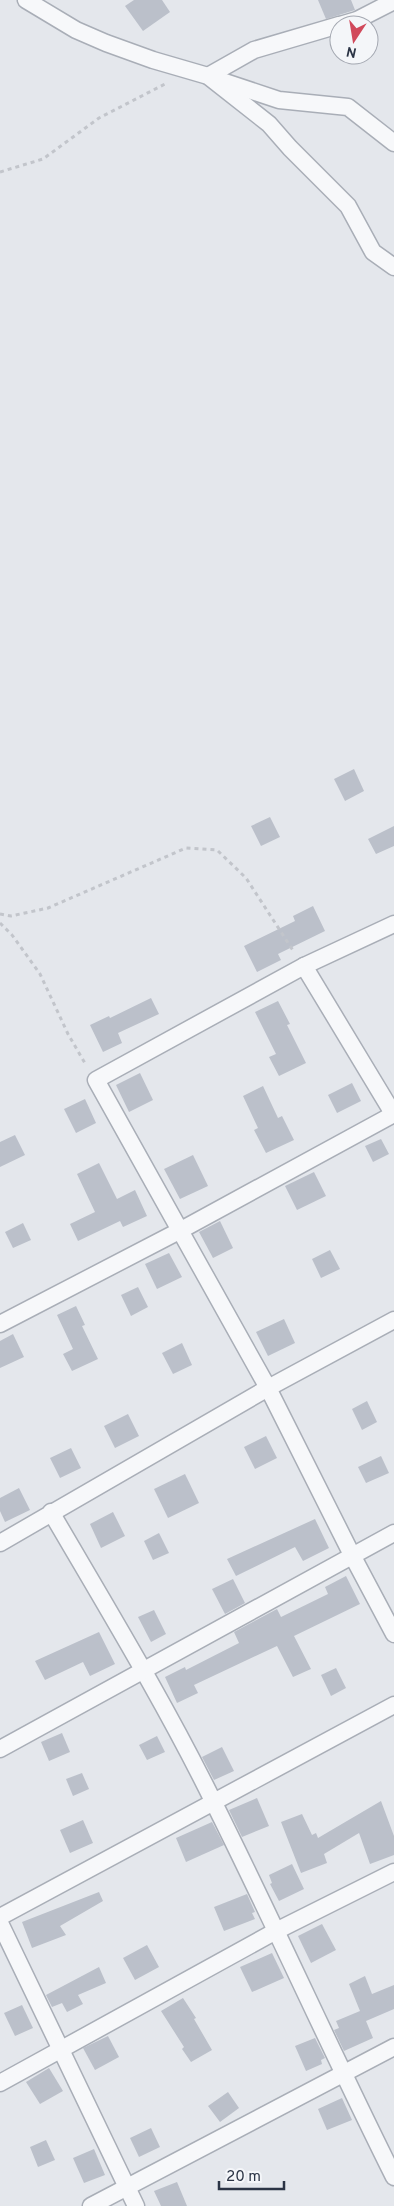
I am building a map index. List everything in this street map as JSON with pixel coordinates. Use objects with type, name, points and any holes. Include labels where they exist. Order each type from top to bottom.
[{"type":"street","points":[[26,0],[76,30],[106,44],[152,60],[208,76],[279,100],[348,107],[394,143]]},
{"type":"street","points":[[367,15],[394,1]]},
{"type":"street","points":[[208,76],[254,50],[329,28]]},
{"type":"street","points":[[208,76],[269,124],[290,148],[348,206],[373,252],[394,267]]},
{"type":"street","points":[[394,924],[304,966],[96,1080],[268,1388],[394,1634]]},
{"type":"street","points":[[0,1324],[181,1230],[394,1115],[304,966]]},
{"type":"street","points":[[0,1543],[268,1388],[394,1320]]},
{"type":"street","points":[[51,1512],[143,1670],[213,1801],[342,2073],[394,2177]]},
{"type":"street","points":[[0,1749],[394,1532]]},
{"type":"street","points":[[0,1917],[394,1705]]},
{"type":"street","points":[[0,2083],[60,2048],[276,1931],[394,1872]]},
{"type":"street","points":[[0,1923],[136,2206]]},
{"type":"street","points":[[91,2206],[394,2047]]},
{"type":"path","points":[[0,172],[43,159],[99,118],[162,85],[171,83]]},
{"type":"path","points":[[0,914],[12,916],[48,908],[186,848],[217,850],[246,878],[282,937],[304,966]]},
{"type":"path","points":[[0,923],[12,935],[40,974],[68,1034],[96,1080]]},
{"type":"building","points":[[134,0],[162,0],[170,12],[143,31],[125,6]]},
{"type":"building","points":[[318,0],[351,0],[355,10],[339,15],[329,15],[329,18],[326,19]]},
{"type":"building","points":[[354,769],[364,791],[345,801],[334,779]]},
{"type":"building","points":[[270,817],[280,837],[261,846],[251,826]]},
{"type":"building","points":[[394,826],[394,846],[376,854],[368,839]]},
{"type":"building","points":[[313,906],[325,931],[278,954],[281,960],[257,972],[244,946],[295,921],[293,916]]},
{"type":"building","points":[[151,998],[159,1014],[118,1033],[122,1043],[103,1052],[90,1025],[109,1016],[110,1018]]},
{"type":"building","points":[[278,1001],[290,1024],[287,1025],[306,1063],[279,1076],[269,1057],[276,1054],[255,1012]]},
{"type":"building","points":[[140,1073],[153,1100],[129,1112],[116,1085]]},
{"type":"building","points":[[352,1083],[361,1101],[337,1113],[328,1095]]},
{"type":"building","points":[[263,1086],[278,1118],[282,1116],[294,1140],[266,1153],[254,1130],[258,1128],[243,1096]]},
{"type":"building","points":[[85,1099],[96,1123],[76,1133],[64,1109]]},
{"type":"building","points":[[15,1135],[25,1155],[0,1167],[0,1142]]},
{"type":"building","points":[[381,1139],[389,1154],[373,1162],[365,1146]]},
{"type":"building","points":[[193,1155],[208,1186],[180,1199],[164,1169]]},
{"type":"building","points":[[99,1163],[117,1199],[135,1190],[147,1216],[123,1227],[120,1221],[78,1241],[70,1224],[95,1212],[77,1174]]},
{"type":"building","points":[[314,1172],[326,1196],[297,1210],[285,1186]]},
{"type":"building","points":[[220,1221],[233,1248],[213,1258],[199,1232]]},
{"type":"building","points":[[23,1223],[31,1240],[13,1248],[5,1232]]},
{"type":"building","points":[[330,1250],[340,1269],[321,1278],[312,1259]]},
{"type":"building","points":[[169,1253],[182,1277],[157,1289],[145,1264]]},
{"type":"building","points":[[138,1287],[148,1307],[131,1316],[121,1295]]},
{"type":"building","points":[[76,1306],[85,1325],[82,1326],[98,1359],[72,1371],[63,1354],[73,1349],[57,1315]]},
{"type":"building","points":[[284,1319],[295,1343],[268,1356],[256,1332]]},
{"type":"building","points":[[13,1334],[24,1357],[0,1368],[0,1341]]},
{"type":"building","points":[[182,1343],[192,1365],[173,1374],[162,1353]]},
{"type":"building","points":[[367,1401],[377,1422],[362,1430],[352,1409]]},
{"type":"building","points":[[128,1414],[139,1436],[115,1448],[104,1426]]},
{"type":"building","points":[[266,1436],[277,1458],[255,1469],[244,1447]]},
{"type":"building","points":[[71,1448],[81,1468],[60,1478],[50,1458]]},
{"type":"building","points":[[381,1456],[389,1473],[366,1483],[358,1467]]},
{"type":"building","points":[[185,1474],[199,1503],[168,1518],[154,1489]]},
{"type":"building","points":[[19,1488],[30,1510],[5,1522],[0,1511],[0,1498]]},
{"type":"building","points":[[113,1512],[125,1536],[101,1548],[90,1524]]},
{"type":"building","points":[[315,1519],[329,1548],[303,1561],[295,1547],[236,1576],[227,1559]]},
{"type":"building","points":[[159,1533],[169,1553],[153,1560],[144,1541]]},
{"type":"building","points":[[346,1576],[360,1604],[294,1636],[311,1669],[293,1677],[277,1646],[194,1685],[198,1693],[177,1703],[165,1677],[185,1667],[186,1670],[239,1643],[234,1632],[277,1609],[281,1617],[328,1594],[325,1587]]},
{"type":"building","points":[[233,1579],[245,1603],[225,1614],[212,1589]]},
{"type":"building","points":[[154,1610],[166,1634],[151,1642],[138,1617]]},
{"type":"building","points":[[99,1632],[115,1664],[90,1676],[83,1662],[45,1680],[35,1661]]},
{"type":"building","points":[[336,1668],[346,1688],[331,1696],[321,1675]]},
{"type":"building","points":[[62,1733],[70,1752],[49,1761],[41,1742]]},
{"type":"building","points":[[157,1736],[165,1752],[147,1760],[139,1745]]},
{"type":"building","points":[[222,1747],[234,1771],[214,1780],[202,1757]]},
{"type":"building","points":[[82,1773],[89,1789],[73,1796],[66,1779]]},
{"type":"building","points":[[257,1798],[269,1826],[242,1837],[229,1810]]},
{"type":"building","points":[[381,1801],[394,1836],[394,1855],[370,1864],[359,1833],[324,1854],[327,1863],[301,1873],[281,1822],[302,1814],[312,1835],[316,1833],[318,1838]]},
{"type":"building","points":[[83,1820],[93,1843],[70,1853],[60,1830]]},
{"type":"building","points":[[212,1822],[224,1845],[186,1862],[176,1838]]},
{"type":"building","points":[[292,1864],[304,1889],[279,1901],[270,1884],[272,1883],[269,1875]]},
{"type":"building","points":[[99,1892],[103,1901],[60,1926],[66,1935],[32,1948],[22,1922]]},
{"type":"building","points":[[247,1894],[255,1912],[252,1913],[255,1919],[224,1931],[214,1907]]},
{"type":"building","points":[[322,1924],[336,1950],[311,1963],[298,1936]]},
{"type":"building","points":[[147,1945],[159,1967],[135,1980],[123,1958]]},
{"type":"building","points":[[272,1953],[284,1978],[252,1992],[240,1967]]},
{"type":"building","points":[[99,1967],[106,1983],[78,1995],[83,2004],[67,2012],[62,2003],[52,2007],[46,1995]]},
{"type":"building","points":[[365,1976],[372,1994],[394,1985],[394,2009],[366,2021],[373,2038],[344,2051],[334,2030],[339,2028],[336,2021],[360,2011],[349,1984]]},
{"type":"building","points":[[183,1998],[196,2018],[194,2019],[212,2050],[191,2062],[182,2049],[184,2047],[161,2011]]},
{"type":"building","points":[[22,2005],[33,2028],[15,2036],[4,2013]]},
{"type":"building","points":[[108,2036],[119,2057],[95,2070],[83,2048]]},
{"type":"building","points":[[315,2038],[325,2058],[321,2060],[322,2064],[306,2071],[295,2046]]},
{"type":"building","points":[[49,2068],[63,2091],[40,2104],[26,2082]]},
{"type":"building","points":[[228,2092],[239,2108],[220,2122],[208,2106]]},
{"type":"building","points":[[342,2098],[352,2120],[327,2130],[318,2109]]},
{"type":"building","points":[[151,2128],[160,2147],[139,2157],[130,2138]]},
{"type":"building","points":[[46,2140],[55,2160],[38,2167],[30,2147]]},
{"type":"building","points":[[94,2149],[105,2175],[84,2183],[73,2158]]},
{"type":"building","points":[[177,2182],[187,2206],[161,2206],[154,2191]]}]
